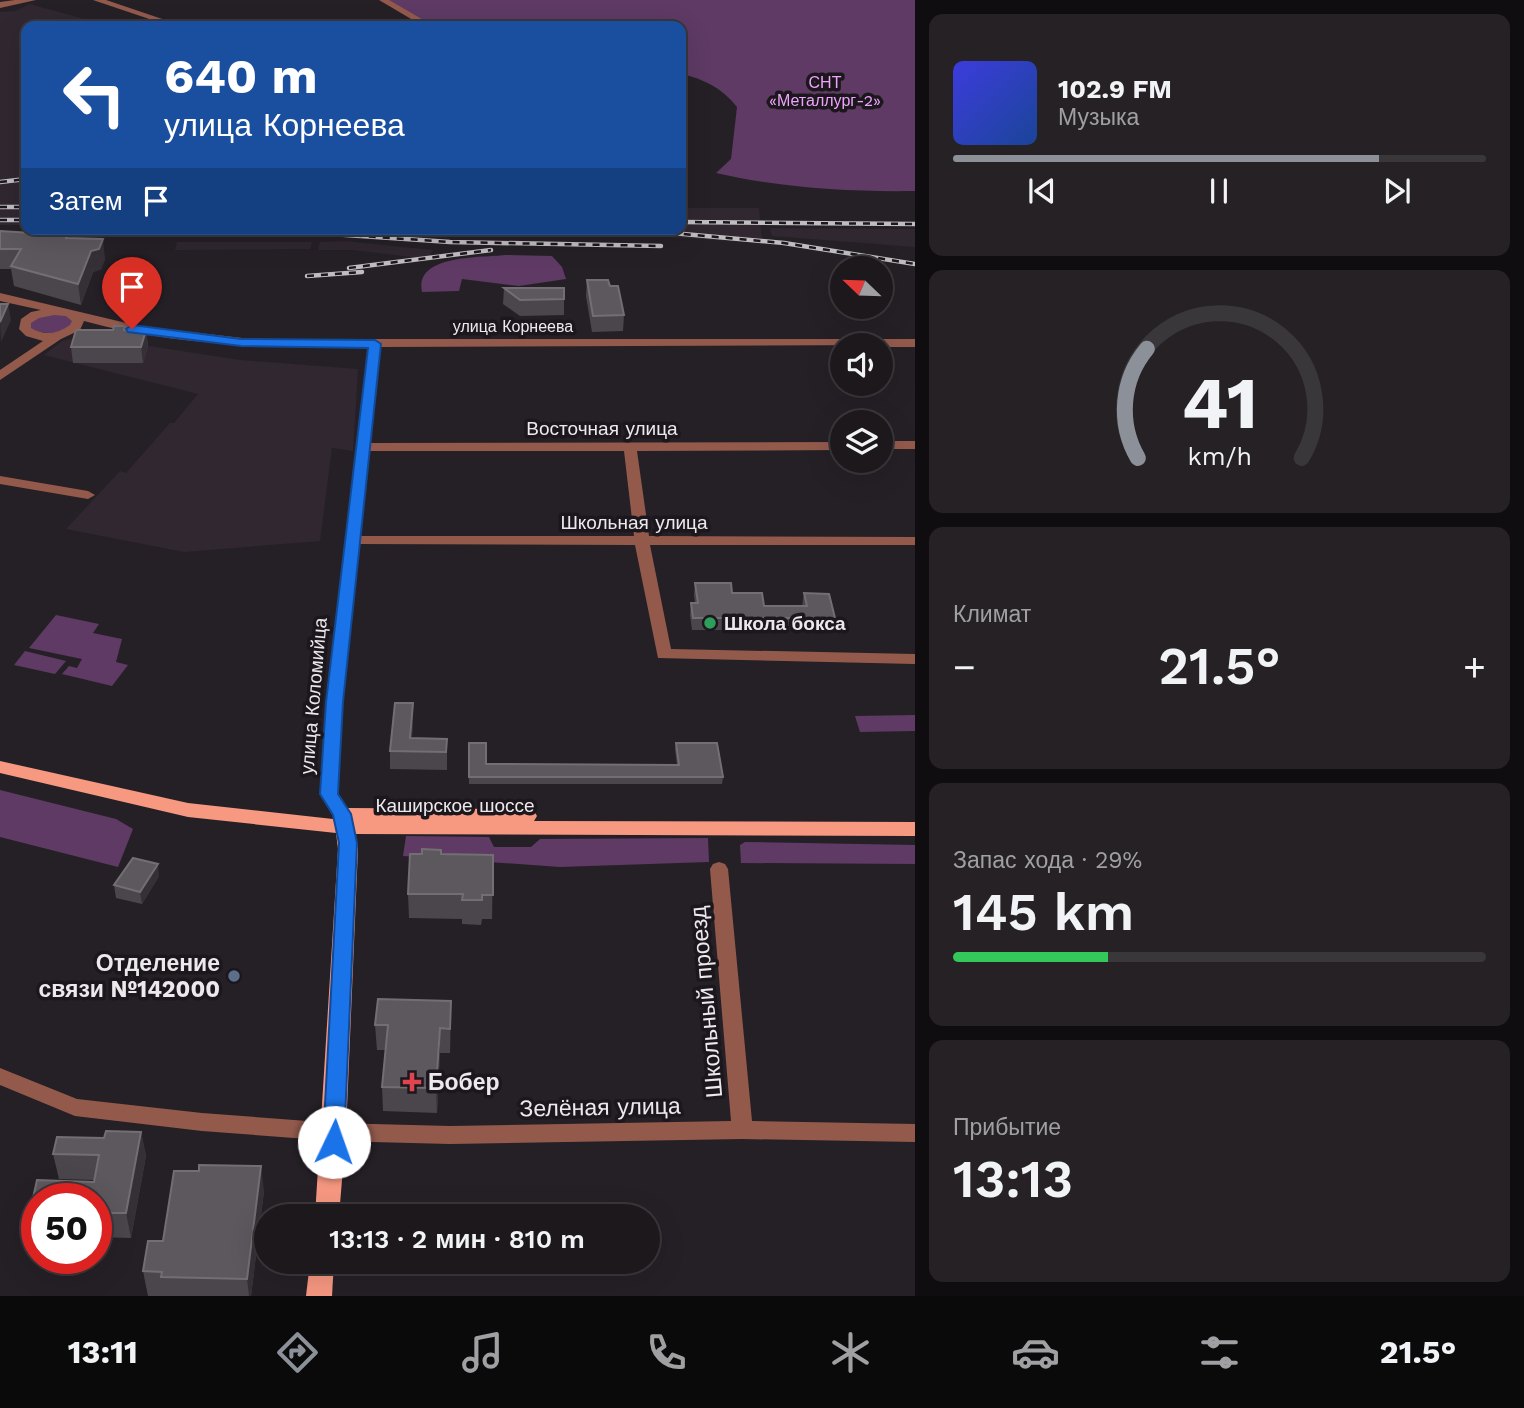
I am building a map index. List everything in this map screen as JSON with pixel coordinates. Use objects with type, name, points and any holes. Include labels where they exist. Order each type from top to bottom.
[{"type":"main road","name":"Каширское шоссе","points":[[0,755],[183,798],[344,821],[915,817]]},
{"type":"main road","name":"Каширское шоссе","points":[[0,767],[188,810],[344,821],[915,829]]},
{"type":"main road","name":"улица Коломийца","points":[[328,1204],[348,849],[344,821]]},
{"type":"main road","points":[[319,1296],[321,1274]]},
{"type":"street","points":[[0,5],[32,0]]},
{"type":"street","points":[[97,0],[162,21]]},
{"type":"street","points":[[383,0],[420,21]]},
{"type":"street","points":[[0,297],[113,326]]},
{"type":"street","points":[[14,365],[27,324],[26,304]]},
{"type":"street","points":[[0,376],[78,324],[66,313],[41,313],[27,324]]},
{"type":"street","points":[[27,324],[39,336],[113,326]]},
{"type":"street","name":"улица Корнеева","points":[[113,326],[225,341],[375,344],[915,343]]},
{"type":"street","name":"улица Коломийца","points":[[344,821],[329,794],[334,702],[375,344]]},
{"type":"street","points":[[893,445],[915,445]]},
{"type":"street","name":"Восточная улица","points":[[362,447],[830,446]]},
{"type":"street","points":[[630,447],[642,542],[664,654],[915,659]]},
{"type":"street","points":[[0,480],[88,495]]},
{"type":"street","name":"Школьная улица","points":[[353,540],[915,541]]},
{"type":"street","name":"Школьный проезд","points":[[719,869],[742,1130]]},
{"type":"street","name":"Зелёная улица","points":[[0,1076],[75,1107],[202,1122],[334,1132],[450,1135],[742,1130],[915,1133]]},
{"type":"shaded area","points":[[30,4],[91,21],[21,21],[21,225],[0,225],[0,12],[15,11]]},
{"type":"shaded area","points":[[686,208],[759,208],[762,243],[638,235],[686,235]]},
{"type":"shaded area","points":[[770,228],[915,229],[915,247],[772,236]]},
{"type":"shaded area","points":[[347,241],[433,250],[428,259],[353,250],[318,250],[320,242]]},
{"type":"shaded area","points":[[177,242],[312,242],[310,249],[175,250]]},
{"type":"shaded area","points":[[84,336],[240,360],[358,369],[353,451],[332,448],[320,541],[184,552],[66,529],[120,471],[126,473],[198,394],[44,355],[62,341]]},
{"type":"green space","name":"СНТ «Металлург-2»","points":[[387,0],[915,0],[915,191],[815,188],[716,173],[731,159],[737,107],[712,85],[686,76],[686,21],[425,21]]},
{"type":"green space","points":[[552,256],[562,267],[566,279],[519,286],[462,279],[459,291],[422,292],[422,280],[428,271],[438,264],[466,258]]},
{"type":"green space","points":[[61,313],[73,319],[73,325],[52,333],[30,328],[30,323],[37,317]]},
{"type":"green space","points":[[56,615],[99,624],[93,633],[122,639],[116,662],[128,665],[112,686],[62,674],[69,666],[77,668],[82,659],[29,648]]},
{"type":"green space","points":[[25,651],[66,661],[55,674],[14,665]]},
{"type":"green space","points":[[915,715],[915,731],[860,732],[855,716]]},
{"type":"green space","points":[[0,790],[116,819],[133,829],[118,867],[0,837]]},
{"type":"green space","points":[[406,836],[489,837],[494,847],[531,847],[540,839],[708,838],[709,862],[560,867],[403,856]]},
{"type":"green space","points":[[745,842],[915,845],[915,864],[741,863],[740,845]]},
{"type":"building","points":[[0,231],[21,232],[21,235],[66,235],[66,238],[103,239],[99,249],[91,251],[78,284],[11,266],[21,249],[0,249]]},
{"type":"building","points":[[587,280],[608,280],[610,286],[618,286],[624,315],[593,316]]},
{"type":"building","points":[[504,288],[564,288],[564,299],[520,300]]},
{"type":"building","points":[[0,304],[8,304],[0,322]]},
{"type":"building","points":[[114,326],[125,326],[124,330],[146,330],[141,347],[71,347],[76,330],[113,330]]},
{"type":"building","points":[[695,583],[731,583],[732,593],[762,593],[764,606],[807,606],[804,593],[829,594],[835,618],[693,618],[691,603],[698,603]]},
{"type":"building","points":[[395,703],[413,703],[410,738],[447,739],[446,752],[390,751]]},
{"type":"building","points":[[469,743],[486,743],[486,764],[679,765],[676,743],[717,743],[723,777],[469,777]]},
{"type":"building","points":[[422,849],[441,850],[441,854],[493,855],[493,895],[482,895],[482,900],[462,900],[463,894],[408,894],[410,854],[422,854]]},
{"type":"building","points":[[133,858],[158,864],[140,892],[114,885]]},
{"type":"building","name":"Бобер","points":[[378,999],[451,1001],[450,1029],[440,1028],[436,1088],[382,1087],[388,1025],[375,1025]]},
{"type":"building","points":[[106,1131],[141,1132],[126,1213],[112,1213],[112,1183],[36,1183],[37,1180],[94,1182],[99,1155],[53,1154],[57,1137],[104,1138]]},
{"type":"building","points":[[199,1165],[261,1166],[256,1204],[254,1204],[247,1279],[161,1277],[162,1272],[143,1271],[148,1241],[163,1241],[174,1171],[199,1171]]},
{"type":"railway","points":[[0,182],[21,180]]},
{"type":"railway","points":[[0,207],[21,207]]},
{"type":"railway","points":[[0,220],[21,220]]},
{"type":"railway","points":[[686,222],[915,224]]},
{"type":"railway","points":[[686,234],[784,243],[915,264]]},
{"type":"railway","points":[[346,235],[450,242],[661,246]]},
{"type":"railway","points":[[349,268],[491,250]]},
{"type":"railway","points":[[307,276],[362,272]]},
{"type":"place","name":"Школа бокса","points":[[710,623]]},
{"type":"place","name":"Отделение связи №142000","points":[[234,976]]},
{"type":"place","name":"Бобер","points":[[412,1082]]},
{"type":"route","points":[[132,329],[241,342],[375,344],[334,702],[329,794],[342,814],[348,843],[334,1142]]}]
